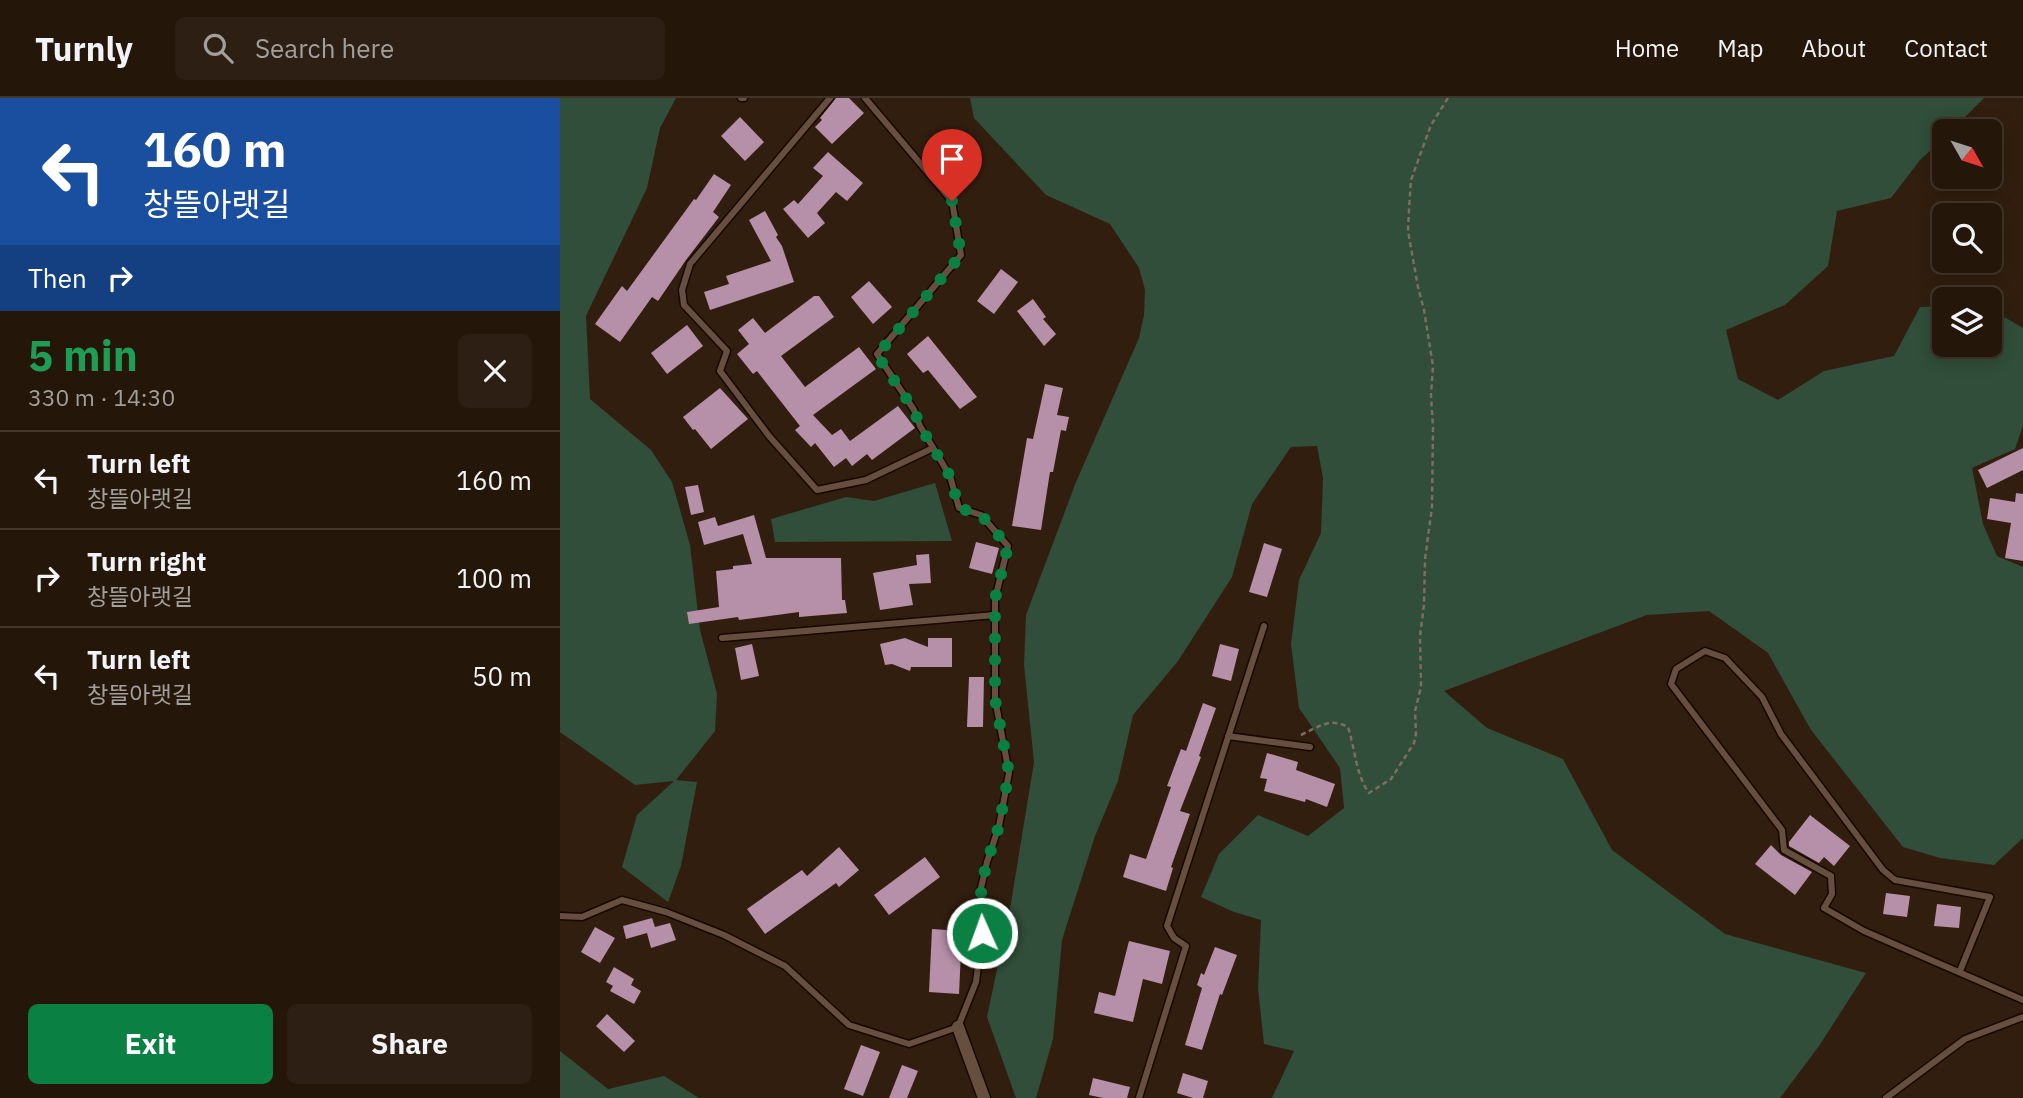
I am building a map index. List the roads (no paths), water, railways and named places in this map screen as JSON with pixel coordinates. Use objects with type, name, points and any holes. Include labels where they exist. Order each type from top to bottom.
[{"type":"street","points":[[958,1027],[984,1098]]},
{"type":"lane","points":[[830,98],[690,264],[682,290],[684,305],[727,351],[720,371],[769,436],[817,490],[866,480],[933,448]]},
{"type":"lane","points":[[560,916],[582,917],[622,900],[666,912],[724,935],[785,966],[849,1025],[909,1044],[958,1027],[976,982],[982,933],[981,888],[999,826],[1009,773],[995,699],[995,599],[1008,546],[981,515],[959,508],[950,476],[920,426],[914,410],[877,355],[961,255],[952,201],[865,98]]},
{"type":"lane","points":[[722,638],[995,615]]},
{"type":"lane","points":[[1139,1098],[1186,946],[1174,938],[1167,926],[1264,626]]},
{"type":"lane","points":[[1960,971],[1990,897],[1895,880],[1883,870],[1781,734],[1762,697],[1726,658],[1705,651],[1676,669],[1671,684],[1782,830],[1784,850],[1831,876],[1832,894],[1824,908],[1864,931],[2023,1000]]},
{"type":"lane","points":[[1228,736],[1310,747]]},
{"type":"lane","points":[[1886,1098],[1965,1039],[2023,1017]]}]
